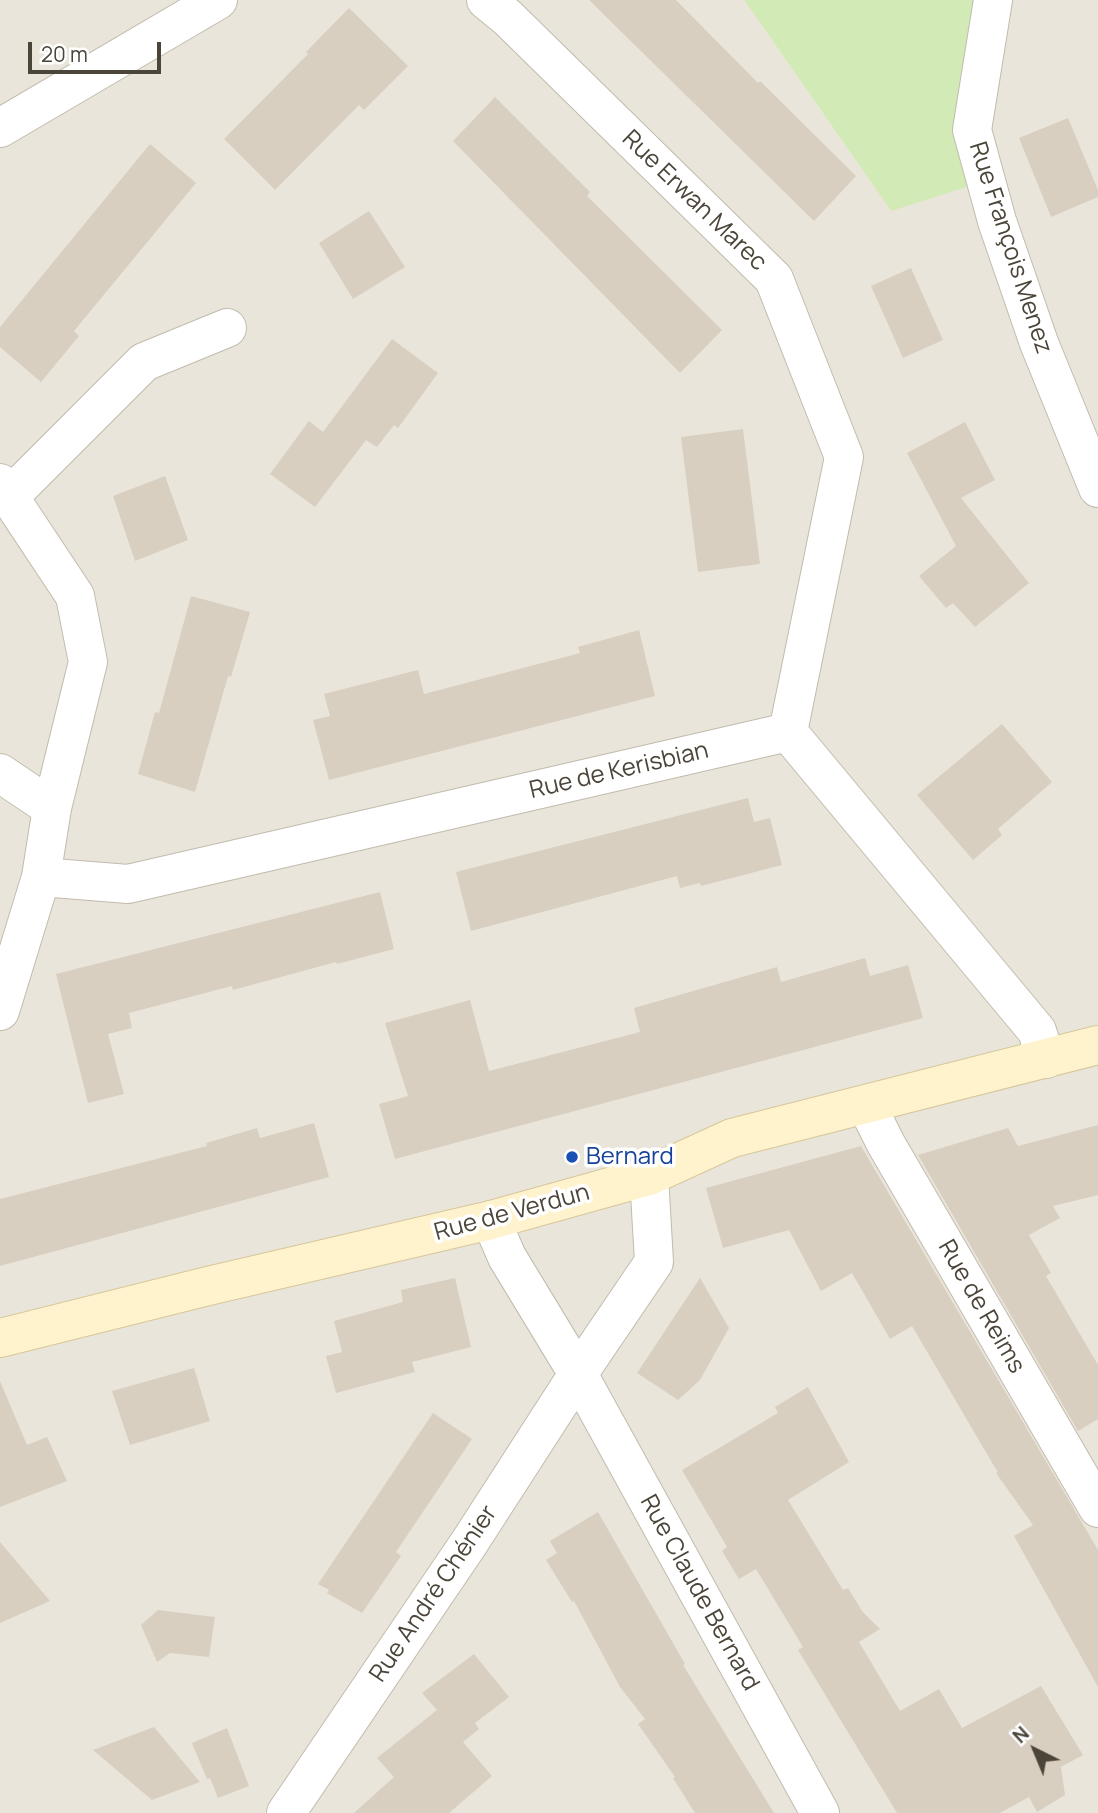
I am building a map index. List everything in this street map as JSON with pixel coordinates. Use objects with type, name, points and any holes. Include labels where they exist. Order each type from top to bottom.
[{"type":"street","points":[[0,128],[218,0]]},
{"type":"street","name":"Rue Erwan Marec","points":[[486,0],[508,18],[774,279],[844,457],[788,732]]},
{"type":"street","name":"Rue François Menez","points":[[993,0],[972,130],[997,221],[1039,343],[1098,488]]},
{"type":"street","points":[[2,1000],[41,877],[52,808],[88,662],[75,596],[5,490],[144,362],[227,328]]},
{"type":"street","points":[[788,732],[1037,1031],[1046,1059]]},
{"type":"street","name":"Rue de Kerisbian","points":[[41,877],[128,884],[788,732]]},
{"type":"street","points":[[0,773],[52,808]]},
{"type":"street","name":"Rue de Verdun","points":[[0,1338],[491,1220],[649,1176],[732,1138],[867,1106],[1098,1045]]},
{"type":"street","name":"Rue de Reims","points":[[867,1106],[886,1144],[1098,1508]]},
{"type":"street","name":"Rue André Chénier","points":[[286,1813],[469,1543],[654,1262],[649,1176]]},
{"type":"street","name":"Rue Claude Bernard","points":[[491,1220],[507,1257],[578,1374],[820,1813]]},
{"type":"shaded area","points":[[0,0],[744,0],[891,211],[985,0],[1098,0],[1098,1813],[0,1813]]},
{"type":"green space","points":[[744,0],[985,0],[973,185],[891,211]]},
{"type":"building","points":[[589,0],[676,0],[856,176],[814,221]]},
{"type":"building","points":[[349,8],[408,66],[364,110],[359,105],[275,190],[224,139]]},
{"type":"building","points":[[495,97],[590,192],[587,196],[722,330],[680,373],[453,141]]},
{"type":"building","points":[[1068,118],[1098,190],[1098,197],[1051,217],[1019,138]]},
{"type":"building","points":[[150,144],[196,183],[74,331],[79,336],[41,382],[0,347],[0,327]]},
{"type":"building","points":[[369,211],[405,267],[353,299],[319,243]]},
{"type":"building","points":[[911,268],[943,340],[903,358],[871,286]]},
{"type":"building","points":[[392,339],[438,373],[398,428],[394,425],[377,447],[366,440],[315,507],[270,474],[309,421],[323,432]]},
{"type":"building","points":[[965,422],[995,480],[961,498],[1029,583],[975,627],[953,603],[946,608],[919,576],[956,546],[907,453]]},
{"type":"building","points":[[743,429],[760,564],[698,572],[681,437]]},
{"type":"building","points":[[165,476],[188,540],[135,561],[113,496]]},
{"type":"building","points":[[191,596],[250,612],[231,677],[228,676],[195,792],[138,774],[155,712],[159,713]]},
{"type":"building","points":[[639,630],[655,696],[329,780],[313,720],[330,716],[324,694],[418,670],[424,694],[580,653],[578,647]]},
{"type":"building","points":[[1002,724],[1052,782],[998,829],[1002,835],[973,860],[917,795]]},
{"type":"building","points":[[748,798],[754,822],[770,818],[782,865],[701,886],[700,883],[680,888],[677,876],[471,931],[456,872]]},
{"type":"building","points":[[380,892],[394,949],[129,1013],[132,1028],[108,1034],[124,1094],[88,1103],[56,974]]},
{"type":"building","points":[[865,958],[870,976],[908,965],[923,1018],[395,1159],[379,1104],[408,1096],[385,1023],[470,1000],[489,1071],[640,1032],[634,1008],[777,967],[781,982]]},
{"type":"building","points":[[314,1123],[329,1177],[0,1266],[0,1199],[207,1146],[206,1143],[257,1128],[260,1138]]},
{"type":"building","points":[[1098,1125],[1098,1195],[1053,1206],[1060,1218],[1029,1235],[1051,1273],[1046,1276],[1098,1365],[1098,1419],[1078,1431],[918,1155],[1008,1128],[1018,1146]]},
{"type":"building","points":[[861,1146],[1098,1550],[1098,1687],[1014,1536],[1033,1525],[996,1473],[998,1472],[912,1326],[890,1339],[852,1273],[821,1291],[789,1230],[723,1248],[706,1188]]},
{"type":"building","points":[[455,1278],[471,1347],[412,1362],[415,1372],[336,1393],[326,1356],[342,1352],[334,1321],[403,1302],[401,1290]]},
{"type":"building","points":[[700,1278],[729,1328],[700,1380],[678,1400],[637,1373]]},
{"type":"building","points":[[194,1368],[210,1421],[130,1445],[112,1391]]},
{"type":"building","points":[[0,1381],[27,1445],[47,1437],[67,1481],[0,1507]]},
{"type":"building","points":[[808,1387],[849,1462],[788,1500],[843,1590],[848,1588],[862,1611],[880,1629],[859,1642],[900,1711],[939,1689],[962,1728],[1041,1686],[1083,1755],[1061,1767],[1065,1795],[1037,1812],[1029,1797],[1000,1813],[897,1813],[798,1650],[803,1647],[756,1569],[739,1579],[722,1551],[727,1547],[682,1470],[778,1413],[775,1407]]},
{"type":"building","points":[[433,1413],[472,1439],[396,1552],[401,1556],[362,1613],[327,1593],[329,1590],[318,1584]]},
{"type":"building","points":[[598,1512],[685,1664],[683,1665],[774,1813],[695,1813],[673,1778],[675,1777],[638,1724],[645,1719],[620,1687],[574,1601],[572,1602],[546,1560],[557,1553],[550,1541]]},
{"type":"building","points":[[0,1542],[50,1601],[0,1623]]},
{"type":"building","points":[[158,1610],[215,1617],[209,1657],[170,1653],[157,1662],[141,1625]]},
{"type":"building","points":[[474,1654],[509,1697],[475,1723],[479,1729],[463,1742],[492,1776],[449,1813],[354,1813],[394,1777],[377,1758],[437,1710],[422,1693]]},
{"type":"building","points":[[154,1727],[200,1782],[152,1800],[93,1750]]},
{"type":"building","points":[[227,1728],[249,1786],[218,1798],[192,1743]]},
{"type":"place","name":"Bernard","points":[[572,1157]]}]
